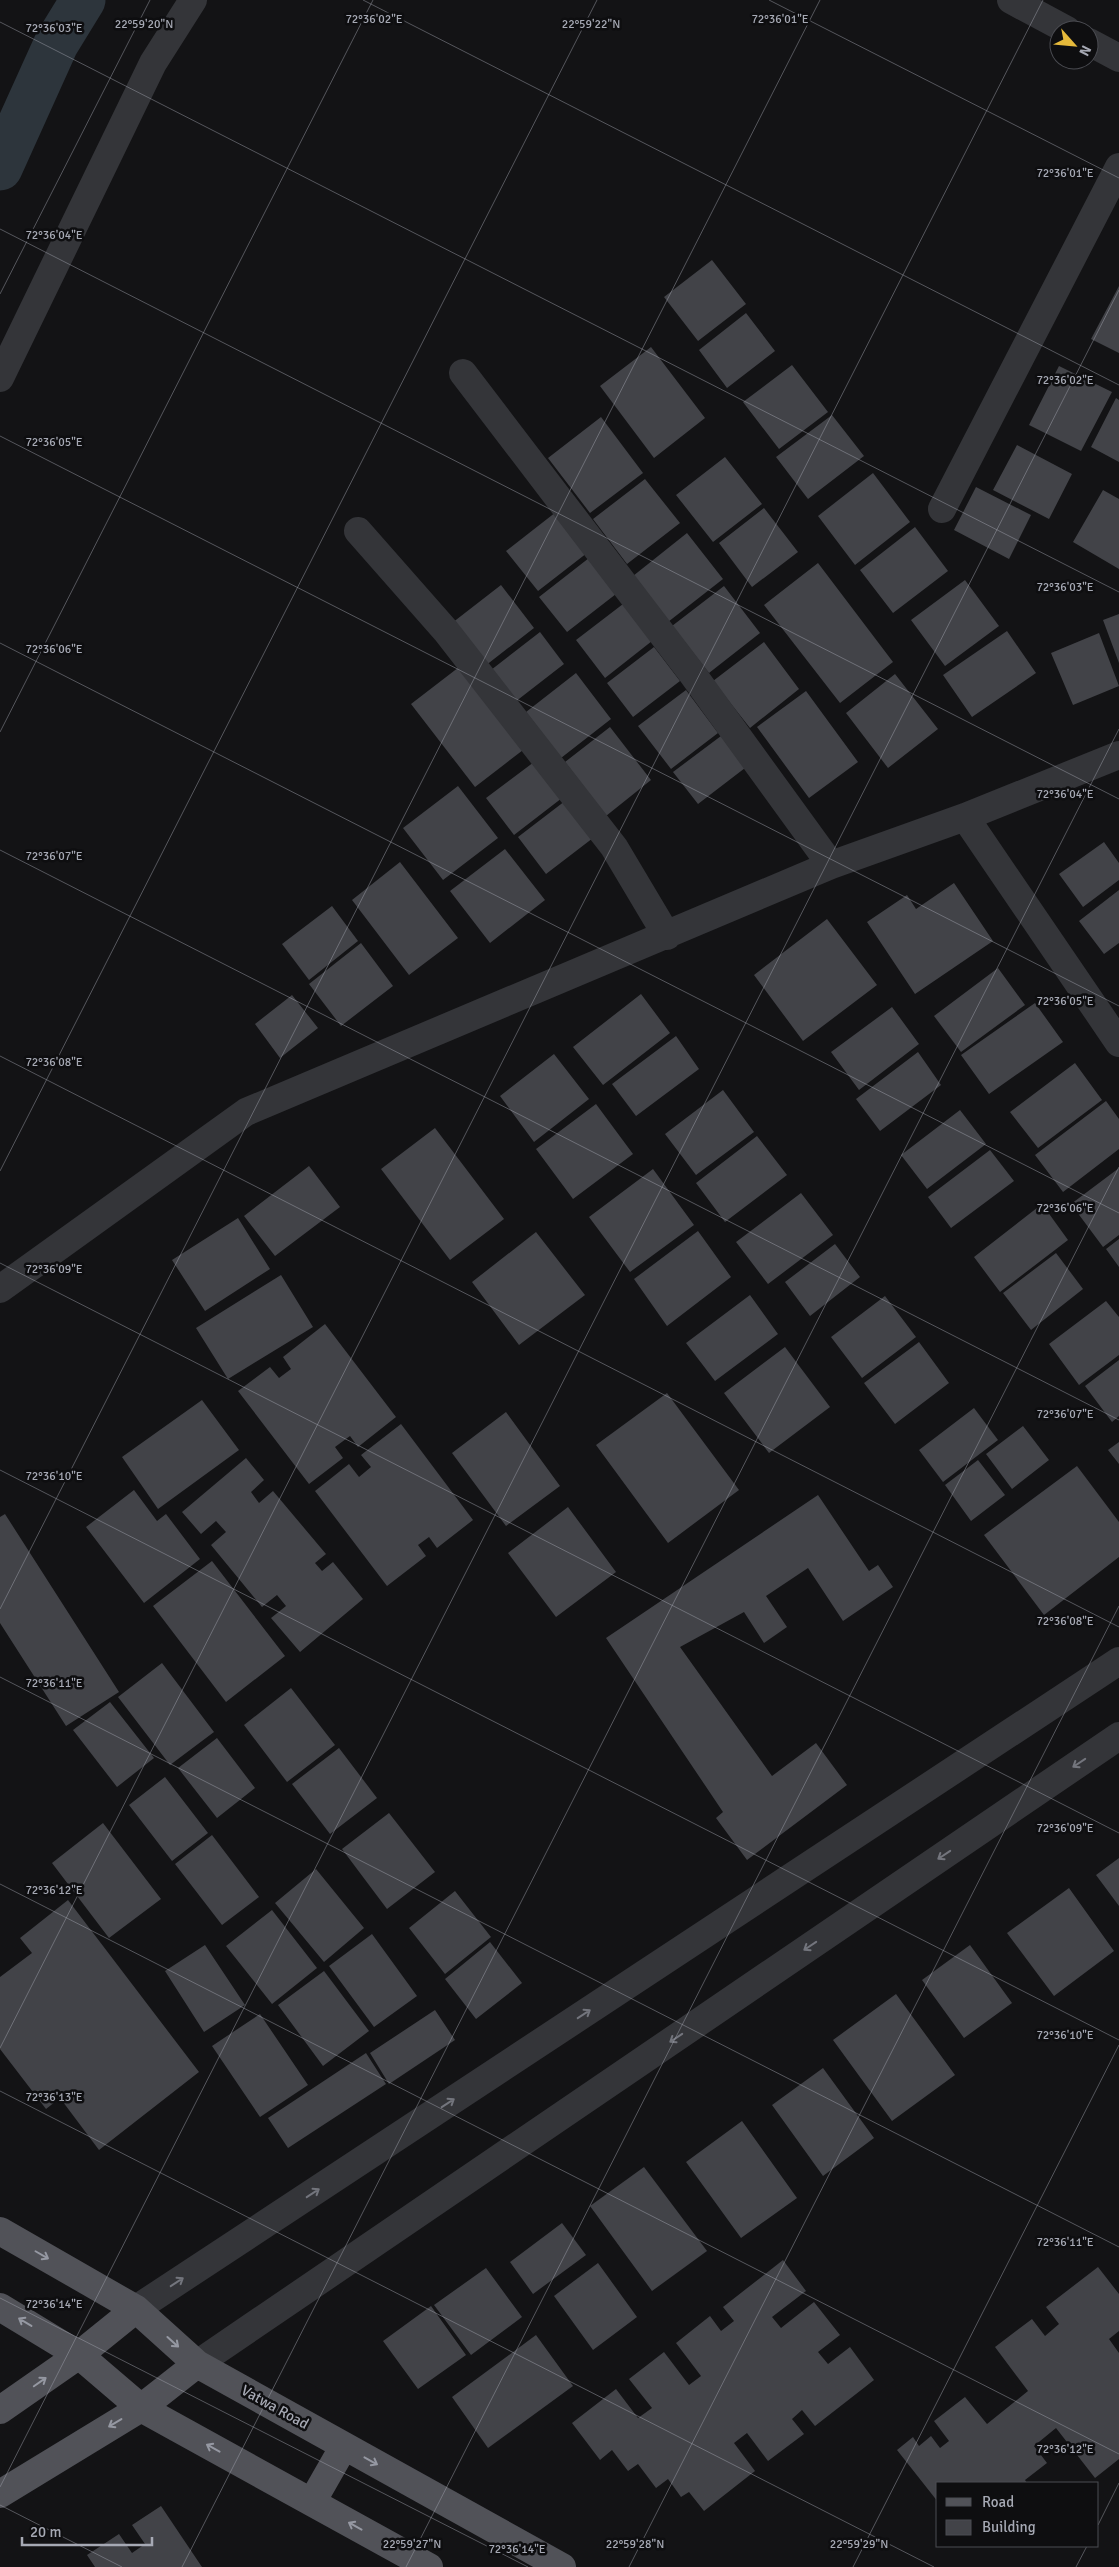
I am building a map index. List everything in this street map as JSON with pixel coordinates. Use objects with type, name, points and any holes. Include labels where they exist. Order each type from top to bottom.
[{"type":"main road","name":"Vatwa Road","points":[[0,2231],[136,2309],[197,2364],[562,2567]]},
{"type":"main road","points":[[0,2307],[79,2355],[141,2408],[429,2567]]},
{"type":"main road","points":[[0,2410],[79,2355],[136,2309]]},
{"type":"main road","points":[[0,2494],[141,2408],[197,2364]]},
{"type":"main road","points":[[312,2502],[344,2446]]},
{"type":"street","points":[[0,378],[153,63],[194,0]]},
{"type":"street","points":[[1011,0],[1049,20]]},
{"type":"street","points":[[1099,47],[1119,58]]},
{"type":"street","points":[[942,509],[1119,167]]},
{"type":"street","points":[[462,373],[690,672],[831,865]]},
{"type":"street","points":[[358,531],[446,631],[614,847],[666,936]]},
{"type":"street","points":[[0,1289],[246,1112],[831,865],[965,817],[1119,755]]},
{"type":"street","points":[[965,817],[1119,1043]]},
{"type":"street","points":[[136,2309],[1119,1661]]},
{"type":"street","points":[[197,2364],[1119,1736]]},
{"type":"building","points":[[712,260],[746,304],[698,341],[664,297]]},
{"type":"building","points":[[1119,286],[1119,353],[1091,339]]},
{"type":"building","points":[[746,313],[775,351],[727,388],[699,350]]},
{"type":"building","points":[[651,347],[705,418],[654,458],[600,386]]},
{"type":"building","points":[[792,365],[828,412],[779,449],[743,402]]},
{"type":"building","points":[[1059,366],[1112,392],[1081,451],[1029,425]]},
{"type":"building","points":[[1116,398],[1119,400],[1119,462],[1091,447]]},
{"type":"building","points":[[832,415],[864,456],[808,499],[776,457]]},
{"type":"building","points":[[601,417],[643,473],[590,513],[548,458]]},
{"type":"building","points":[[1017,445],[1072,474],[1049,519],[993,490]]},
{"type":"building","points":[[725,457],[762,504],[713,542],[676,495]]},
{"type":"building","points":[[873,473],[910,522],[855,565],[818,516]]},
{"type":"building","points":[[645,479],[680,523],[627,564],[593,519]]},
{"type":"building","points":[[976,487],[1031,515],[1009,559],[954,530]]},
{"type":"building","points":[[1103,490],[1119,499],[1119,569],[1073,542]]},
{"type":"building","points":[[764,508],[798,552],[752,587],[719,543]]},
{"type":"building","points":[[556,512],[587,553],[538,591],[506,551]]},
{"type":"building","points":[[915,527],[948,571],[893,613],[860,570]]},
{"type":"building","points":[[687,533],[723,579],[668,622],[633,576]]},
{"type":"building","points":[[589,558],[616,594],[567,632],[539,597]]},
{"type":"building","points":[[818,563],[893,662],[840,703],[764,605]]},
{"type":"building","points":[[965,580],[999,626],[945,666],[911,620]]},
{"type":"building","points":[[501,585],[534,628],[485,666],[452,623]]},
{"type":"building","points":[[724,586],[760,633],[709,673],[672,626]]},
{"type":"building","points":[[623,604],[652,641],[605,678],[576,640]]},
{"type":"building","points":[[1119,614],[1119,663],[1103,620]]},
{"type":"building","points":[[1007,631],[1036,673],[972,717],[943,675]]},
{"type":"building","points":[[540,632],[564,664],[515,702],[491,670]]},
{"type":"building","points":[[1099,633],[1119,686],[1073,705],[1051,653]]},
{"type":"building","points":[[764,642],[799,689],[750,728],[713,681]]},
{"type":"building","points":[[654,647],[680,681],[633,717],[607,683]]},
{"type":"building","points":[[463,664],[527,747],[475,787],[411,704]]},
{"type":"building","points":[[576,673],[611,719],[561,758],[526,712]]},
{"type":"building","points":[[895,674],[938,729],[888,768],[846,713]]},
{"type":"building","points":[[686,690],[718,733],[671,769],[638,726]]},
{"type":"building","points":[[806,691],[858,762],[809,798],[757,727]]},
{"type":"building","points":[[610,727],[651,780],[606,816],[565,762]]},
{"type":"building","points":[[721,736],[745,768],[698,804],[673,772]]},
{"type":"building","points":[[534,762],[562,798],[514,835],[486,798]]},
{"type":"building","points":[[458,786],[498,838],[443,880],[403,828]]},
{"type":"building","points":[[565,801],[593,838],[546,874],[518,837]]},
{"type":"building","points":[[1104,842],[1119,863],[1119,880],[1083,907],[1059,874]]},
{"type":"building","points":[[505,849],[545,900],[490,943],[450,891]]},
{"type":"building","points":[[400,862],[458,938],[409,975],[352,900]]},
{"type":"building","points":[[954,883],[993,941],[915,994],[867,922],[907,895],[916,909]]},
{"type":"building","points":[[1119,890],[1119,943],[1104,954],[1079,921]]},
{"type":"building","points":[[332,906],[358,941],[309,980],[282,944]]},
{"type":"building","points":[[827,919],[877,985],[803,1041],[754,975]]},
{"type":"building","points":[[361,943],[393,986],[341,1026],[309,984]]},
{"type":"building","points":[[998,968],[1025,1005],[961,1052],[934,1016]]},
{"type":"building","points":[[641,994],[670,1033],[603,1085],[573,1047]]},
{"type":"building","points":[[292,995],[318,1028],[280,1058],[255,1024]]},
{"type":"building","points":[[1035,1003],[1063,1042],[989,1094],[961,1055]]},
{"type":"building","points":[[892,1007],[919,1044],[859,1090],[831,1052]]},
{"type":"building","points":[[676,1036],[699,1069],[636,1116],[612,1084]]},
{"type":"building","points":[[918,1052],[941,1085],[880,1131],[856,1099]]},
{"type":"building","points":[[554,1054],[589,1099],[534,1142],[500,1096]]},
{"type":"building","points":[[1075,1063],[1102,1100],[1038,1148],[1010,1112]]},
{"type":"building","points":[[723,1090],[754,1132],[696,1175],[665,1134]]},
{"type":"building","points":[[1106,1101],[1119,1119],[1119,1149],[1063,1192],[1035,1155]]},
{"type":"building","points":[[596,1104],[633,1154],[573,1199],[536,1149]]},
{"type":"building","points":[[960,1110],[986,1144],[927,1189],[901,1155]]},
{"type":"building","points":[[435,1128],[504,1219],[450,1260],[381,1169]]},
{"type":"building","points":[[757,1136],[787,1175],[725,1222],[696,1183]]},
{"type":"building","points":[[990,1150],[1014,1181],[951,1228],[928,1197]]},
{"type":"building","points":[[309,1166],[340,1207],[275,1256],[244,1216]]},
{"type":"building","points":[[1119,1168],[1119,1235],[1103,1247],[1071,1204]]},
{"type":"building","points":[[653,1169],[694,1225],[630,1272],[589,1217]]},
{"type":"building","points":[[801,1193],[833,1235],[768,1284],[736,1242]]},
{"type":"building","points":[[1042,1204],[1068,1240],[1000,1292],[974,1257]]},
{"type":"building","points":[[238,1218],[270,1269],[205,1311],[172,1260]]},
{"type":"building","points":[[698,1231],[731,1277],[667,1326],[634,1279]]},
{"type":"building","points":[[536,1232],[585,1295],[519,1345],[472,1282]]},
{"type":"building","points":[[1119,1239],[1119,1267],[1106,1249]]},
{"type":"building","points":[[835,1244],[860,1277],[810,1316],[785,1282]]},
{"type":"building","points":[[1056,1253],[1083,1289],[1031,1330],[1003,1293]]},
{"type":"building","points":[[281,1275],[313,1327],[228,1379],[196,1328]]},
{"type":"building","points":[[750,1295],[778,1334],[715,1381],[686,1343]]},
{"type":"building","points":[[885,1296],[916,1337],[862,1378],[831,1337]]},
{"type":"building","points":[[1106,1301],[1119,1317],[1119,1355],[1079,1385],[1049,1344]]},
{"type":"building","points":[[325,1324],[396,1417],[358,1447],[350,1436],[335,1447],[343,1458],[309,1484],[238,1391],[270,1367],[279,1378],[291,1369],[283,1357]]},
{"type":"building","points":[[919,1342],[949,1383],[895,1424],[864,1383]]},
{"type":"building","points":[[785,1347],[830,1407],[769,1453],[724,1393]]},
{"type":"building","points":[[1119,1360],[1119,1416],[1112,1422],[1085,1386]]},
{"type":"building","points":[[667,1393],[739,1490],[668,1543],[596,1445]]},
{"type":"building","points":[[202,1400],[239,1450],[158,1509],[122,1457]]},
{"type":"building","points":[[974,1408],[998,1440],[943,1482],[919,1450]]},
{"type":"building","points":[[506,1412],[560,1486],[506,1526],[452,1453]]},
{"type":"building","points":[[401,1424],[473,1520],[437,1548],[429,1537],[418,1545],[426,1556],[387,1586],[315,1491],[349,1464],[359,1477],[371,1467],[361,1455]]},
{"type":"building","points":[[1023,1426],[1049,1460],[1012,1489],[986,1454]]},
{"type":"building","points":[[1119,1442],[1119,1464],[1108,1450]]},
{"type":"building","points":[[246,1458],[264,1480],[251,1492],[259,1503],[273,1491],[326,1554],[315,1563],[322,1571],[333,1562],[363,1599],[300,1652],[271,1618],[286,1606],[277,1595],[262,1607],[211,1545],[226,1532],[216,1521],[201,1534],[182,1512]]},
{"type":"building","points":[[978,1460],[1005,1495],[971,1521],[945,1485]]},
{"type":"building","points":[[1077,1466],[1119,1522],[1119,1557],[1044,1615],[984,1535]]},
{"type":"building","points":[[134,1490],[157,1521],[166,1514],[200,1559],[144,1603],[86,1527]]},
{"type":"building","points":[[818,1495],[869,1571],[878,1565],[893,1587],[843,1621],[808,1568],[766,1596],[787,1627],[764,1643],[744,1612],[680,1647],[772,1776],[816,1743],[847,1785],[747,1860],[716,1818],[723,1812],[606,1638]]},
{"type":"building","points":[[568,1507],[616,1572],[556,1617],[508,1553]]},
{"type":"building","points":[[5,1514],[119,1692],[66,1726],[0,1623],[0,1517]]},
{"type":"building","points":[[212,1561],[285,1656],[226,1702],[153,1606]]},
{"type":"building","points":[[162,1663],[214,1732],[170,1765],[118,1697]]},
{"type":"building","points":[[291,1688],[335,1745],[287,1782],[244,1725]]},
{"type":"building","points":[[110,1702],[154,1758],[117,1787],[73,1730]]},
{"type":"building","points":[[217,1738],[255,1788],[217,1818],[178,1768]]},
{"type":"building","points":[[339,1748],[377,1798],[330,1834],[292,1784]]},
{"type":"building","points":[[165,1777],[208,1833],[172,1861],[129,1805]]},
{"type":"building","points":[[389,1813],[435,1872],[387,1909],[342,1849]]},
{"type":"building","points":[[103,1823],[161,1899],[109,1938],[52,1863]]},
{"type":"building","points":[[212,1835],[259,1897],[222,1925],[175,1864]]},
{"type":"building","points":[[1119,1858],[1119,1906],[1096,1875]]},
{"type":"building","points":[[316,1869],[364,1928],[324,1962],[275,1903]]},
{"type":"building","points":[[1069,1888],[1114,1951],[1054,1996],[1007,1933]]},
{"type":"building","points":[[455,1891],[491,1937],[445,1974],[409,1928]]},
{"type":"building","points":[[68,1900],[199,2072],[99,2150],[60,2098],[46,2109],[0,2049],[0,1977],[32,1953],[20,1938]]},
{"type":"building","points":[[272,1910],[317,1968],[272,2004],[226,1946]]},
{"type":"building","points":[[372,1934],[417,1996],[374,2027],[329,1966]]},
{"type":"building","points":[[490,1942],[522,1983],[476,2019],[445,1979]]},
{"type":"building","points":[[205,1945],[245,2005],[204,2032],[165,1971]]},
{"type":"building","points":[[970,1945],[1012,2003],[964,2038],[922,1980]]},
{"type":"building","points":[[324,1971],[369,2031],[323,2066],[278,2005]]},
{"type":"building","points":[[896,1994],[955,2075],[892,2121],[833,2040]]},
{"type":"building","points":[[435,2010],[455,2040],[389,2084],[370,2053]]},
{"type":"building","points":[[260,2014],[308,2085],[260,2117],[212,2046]]},
{"type":"building","points":[[366,2053],[386,2084],[288,2148],[268,2118]]},
{"type":"building","points":[[823,2068],[874,2138],[823,2176],[772,2105]]},
{"type":"building","points":[[742,2121],[797,2198],[741,2238],[686,2162]]},
{"type":"building","points":[[644,2167],[707,2251],[652,2291],[590,2206]]},
{"type":"building","points":[[562,2223],[586,2255],[533,2294],[510,2262]]},
{"type":"building","points":[[783,2260],[806,2291],[772,2317],[781,2328],[814,2302],[840,2335],[818,2352],[828,2364],[850,2347],[874,2380],[815,2426],[802,2410],[792,2419],[804,2434],[768,2461],[747,2433],[734,2443],[755,2471],[704,2511],[689,2492],[681,2497],[668,2479],[656,2488],[638,2464],[628,2471],[612,2450],[600,2460],[572,2423],[616,2389],[638,2418],[652,2408],[629,2379],[664,2352],[689,2385],[701,2376],[676,2343],[710,2316],[721,2331],[734,2321],[723,2307]]},
{"type":"building","points":[[598,2263],[637,2317],[593,2350],[554,2296]]},
{"type":"building","points":[[1098,2267],[1119,2294],[1119,2331],[1109,2339],[1119,2353],[1119,2459],[1095,2478],[1056,2428],[1034,2446],[1047,2463],[1025,2480],[1026,2482],[936,2482],[936,2499],[897,2450],[913,2437],[919,2446],[931,2436],[940,2448],[949,2441],[934,2421],[965,2397],[987,2424],[1028,2391],[995,2347],[1032,2319],[1045,2336],[1059,2324],[1046,2307]]},
{"type":"building","points":[[486,2268],[522,2317],[471,2355],[434,2305]]},
{"type":"building","points":[[431,2306],[466,2355],[418,2389],[383,2341]]},
{"type":"building","points":[[536,2335],[573,2386],[488,2448],[452,2397]]},
{"type":"building","points":[[161,2506],[202,2567],[95,2567],[87,2555],[119,2534],[132,2553],[145,2544],[132,2525]]},
{"type":"waterway","points":[[0,168],[56,44],[83,0]]}]
